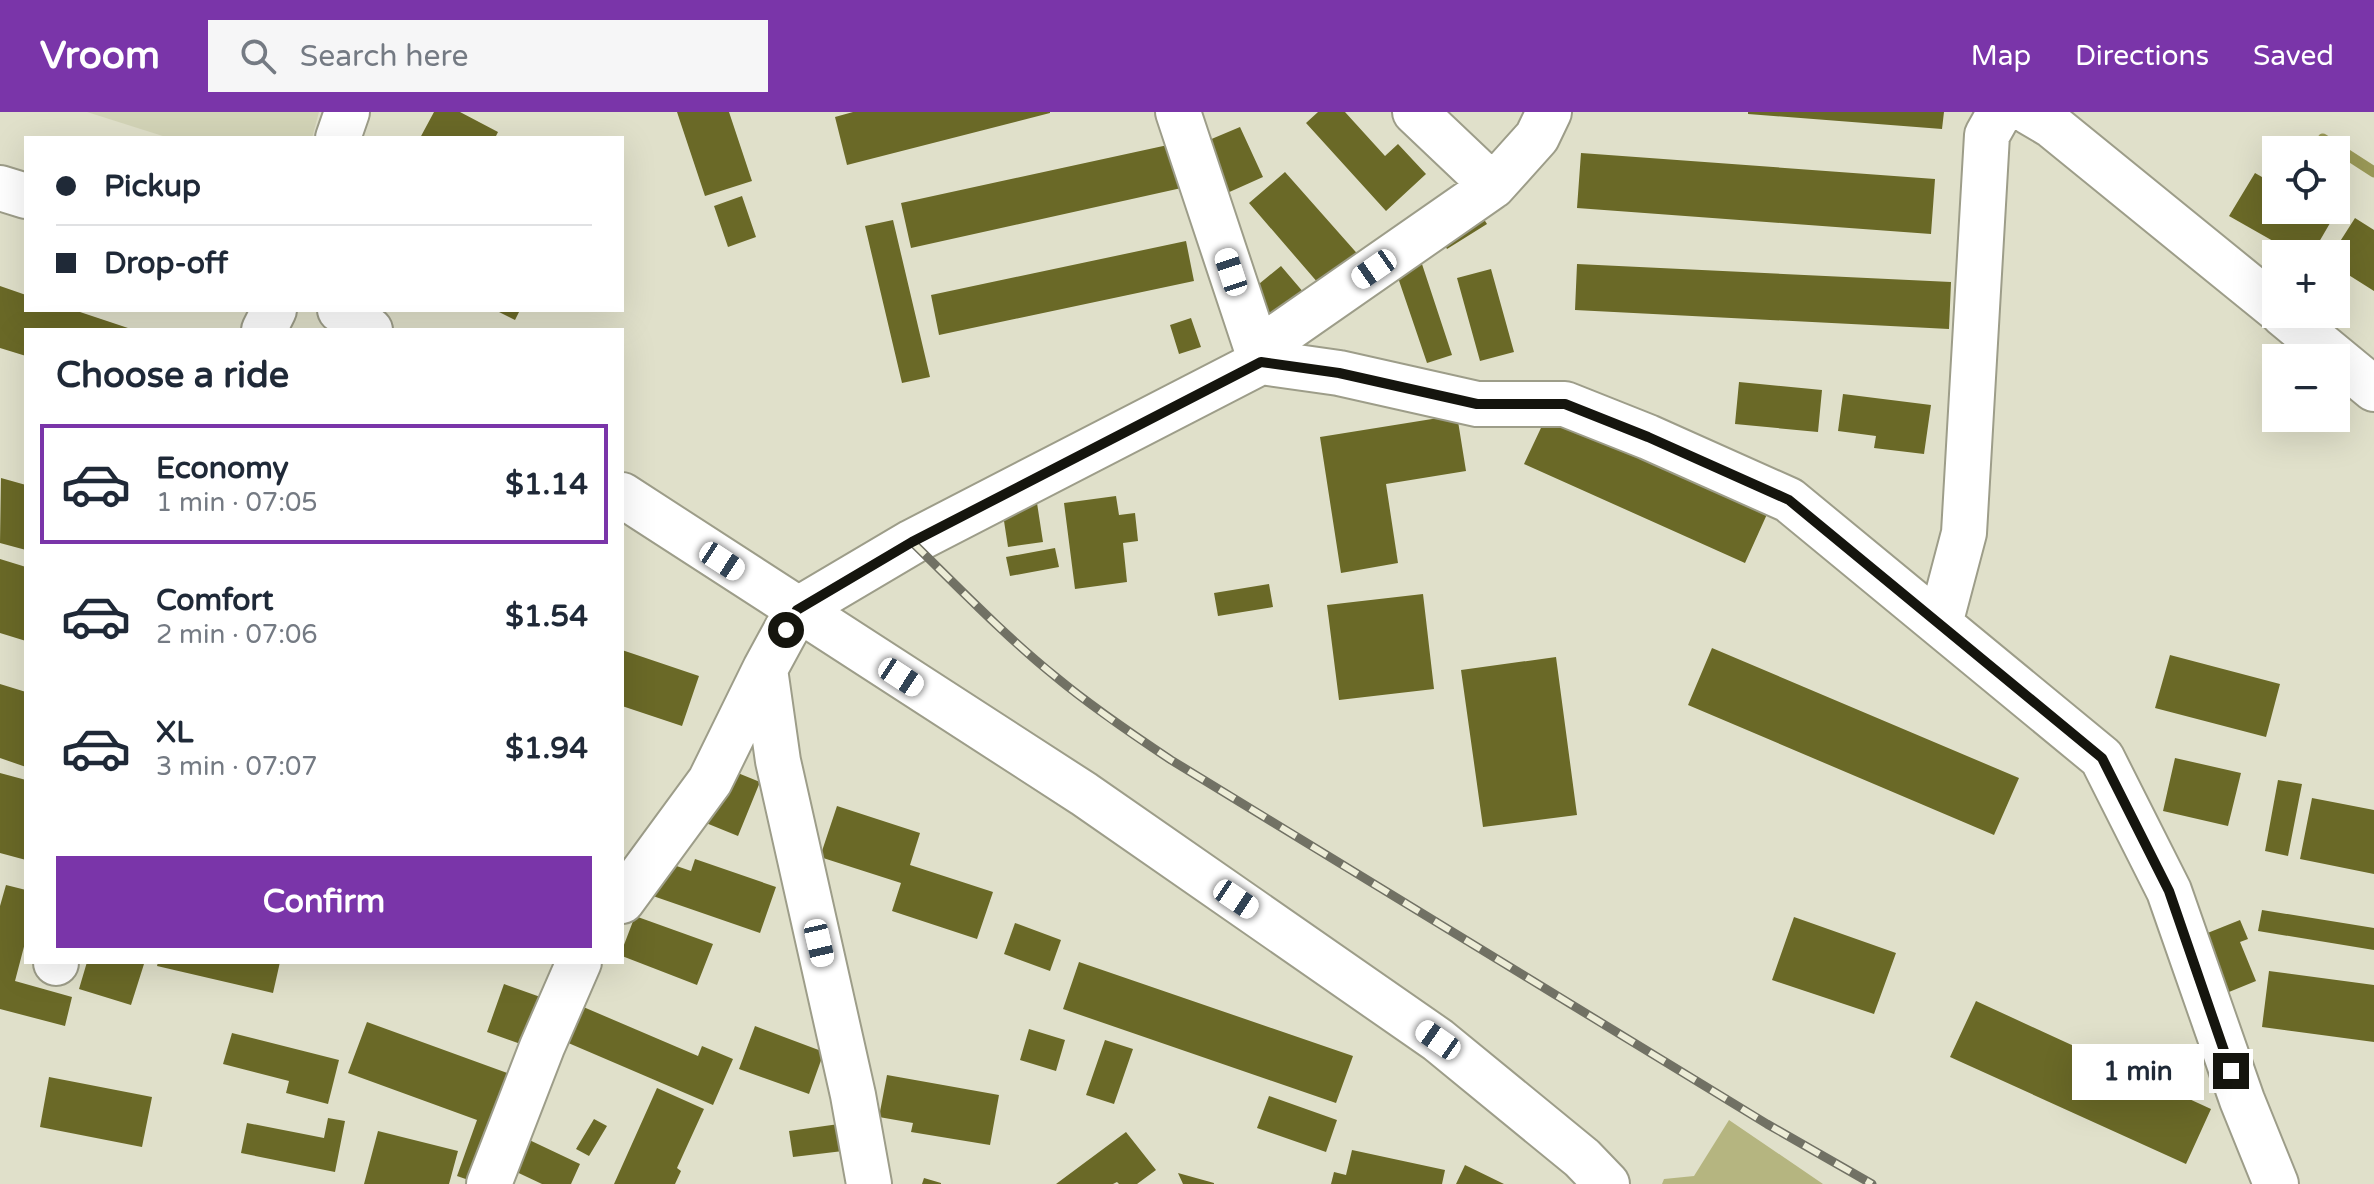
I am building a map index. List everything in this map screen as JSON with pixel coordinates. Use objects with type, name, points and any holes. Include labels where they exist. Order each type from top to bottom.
[{"type":"street","points":[[339,136],[347,112]]},
{"type":"street","points":[[1178,112],[1261,362]]},
{"type":"street","points":[[1415,112],[1493,186]]},
{"type":"street","points":[[624,898],[710,781],[797,610],[912,542],[1261,362],[1279,335],[1493,186],[1537,137],[1549,112]]},
{"type":"street","points":[[1940,624],[1964,533],[1987,135],[2000,112]]},
{"type":"street","points":[[2029,112],[2051,125],[2262,297]]},
{"type":"street","points":[[0,188],[24,195]]},
{"type":"street","points":[[343,312],[367,328]]},
{"type":"street","points":[[2300,328],[2374,389]]},
{"type":"street","points":[[1261,362],[1339,373],[1477,404],[1565,404],[1789,500],[2102,758],[2169,891],[2242,1100],[2276,1184]]},
{"type":"street","points":[[624,496],[1084,794],[1438,1040],[1582,1158],[1607,1184]]},
{"type":"street","points":[[765,669],[778,761],[853,1095],[869,1184]]},
{"type":"street","points":[[489,1184],[578,964]]},
{"type":"shaded area","points":[[87,112],[319,112],[313,136],[163,136]]},
{"type":"green space","points":[[1729,1120],[1823,1184],[1662,1184],[1664,1179],[1694,1176]]},
{"type":"building","points":[[434,112],[460,112],[498,132],[496,136],[421,136]]},
{"type":"building","points":[[677,112],[729,112],[752,181],[705,196]]},
{"type":"building","points":[[853,112],[1050,113],[847,165],[835,117]]},
{"type":"building","points":[[1318,112],[1345,112],[1385,156],[1398,144],[1426,174],[1386,211],[1306,123]]},
{"type":"building","points":[[1748,112],[1944,112],[1942,129]]},
{"type":"building","points":[[1240,127],[1263,177],[1225,194],[1202,143]]},
{"type":"building","points":[[1177,143],[1186,187],[911,248],[901,203]]},
{"type":"building","points":[[1581,153],[1935,179],[1931,234],[1577,208]]},
{"type":"building","points":[[1285,172],[1362,259],[1325,291],[1249,203]]},
{"type":"building","points":[[2255,173],[2262,177],[2262,224],[2330,224],[2320,240],[2271,240],[2229,216]]},
{"type":"building","points":[[742,196],[756,237],[728,247],[714,206]]},
{"type":"building","points":[[1476,207],[1487,224],[1447,249],[1437,232]]},
{"type":"building","points":[[2355,218],[2374,230],[2374,291],[2350,276],[2350,240],[2341,240]]},
{"type":"building","points":[[893,220],[930,377],[902,383],[865,226]]},
{"type":"building","points":[[1186,241],[1194,281],[939,335],[931,295]]},
{"type":"building","points":[[1419,255],[1452,355],[1427,363],[1393,263]]},
{"type":"building","points":[[1577,264],[1951,282],[1949,329],[1575,310]]},
{"type":"building","points":[[1281,266],[1310,300],[1278,327],[1248,293]]},
{"type":"building","points":[[1491,269],[1514,352],[1480,361],[1457,278]]},
{"type":"building","points":[[0,286],[24,294],[24,312],[80,312],[128,328],[24,328],[24,355],[0,348]]},
{"type":"building","points":[[499,312],[519,312],[515,320]]},
{"type":"building","points":[[1191,318],[1201,347],[1179,354],[1170,325]]},
{"type":"building","points":[[1739,382],[1822,390],[1818,432],[1735,424]]},
{"type":"building","points":[[1843,394],[1931,405],[1924,454],[1874,448],[1876,436],[1838,431]]},
{"type":"building","points":[[1548,413],[1768,512],[1745,563],[1524,464]]},
{"type":"building","points":[[1457,415],[1466,471],[1386,484],[1398,563],[1341,573],[1320,437]]},
{"type":"building","points":[[1,478],[24,484],[24,549],[0,543]]},
{"type":"building","points":[[1116,496],[1119,515],[1135,513],[1138,541],[1123,543],[1127,582],[1075,589],[1064,503]]},
{"type":"building","points":[[1037,503],[1043,542],[1008,547],[1002,508]]},
{"type":"building","points":[[1055,548],[1059,567],[1010,576],[1006,557]]},
{"type":"building","points":[[0,559],[24,566],[24,640],[0,633]]},
{"type":"building","points":[[1269,584],[1273,607],[1218,616],[1214,593]]},
{"type":"building","points":[[1423,594],[1434,689],[1339,700],[1327,605]]},
{"type":"building","points":[[1712,648],[2019,778],[1994,835],[1688,705]]},
{"type":"building","points":[[624,651],[699,676],[682,726],[624,707]]},
{"type":"building","points":[[2170,655],[2280,684],[2266,737],[2155,708]]},
{"type":"building","points":[[1556,657],[1577,815],[1483,827],[1461,670]]},
{"type":"building","points":[[0,684],[24,691],[24,766],[0,758]]},
{"type":"building","points":[[2175,758],[2241,773],[2228,826],[2163,811]]},
{"type":"building","points":[[728,769],[760,782],[738,836],[706,823]]},
{"type":"building","points":[[0,773],[24,779],[24,859],[0,853]]},
{"type":"building","points":[[2278,780],[2302,784],[2288,856],[2265,851]]},
{"type":"building","points":[[2312,798],[2374,810],[2374,874],[2300,859]]},
{"type":"building","points":[[837,806],[920,833],[910,865],[993,892],[977,939],[892,911],[901,883],[820,857]]},
{"type":"building","points":[[695,859],[776,887],[760,933],[653,896],[665,862],[691,871]]},
{"type":"building","points":[[6,885],[24,890],[24,947],[15,981],[72,997],[65,1026],[0,1009],[0,906]]},
{"type":"building","points":[[2262,910],[2374,928],[2374,950],[2258,931]]},
{"type":"building","points":[[635,916],[713,944],[697,985],[624,957],[624,945]]},
{"type":"building","points":[[1794,917],[1896,953],[1874,1014],[1772,980]]},
{"type":"building","points":[[2240,920],[2248,939],[2240,942],[2256,981],[2229,992],[2205,934]]},
{"type":"building","points":[[1015,923],[1061,940],[1050,971],[1004,954]]},
{"type":"building","points":[[1079,962],[1353,1056],[1336,1103],[1063,1009]]},
{"type":"building","points":[[86,964],[144,964],[131,1005],[79,989]]},
{"type":"building","points":[[158,964],[280,964],[273,993]]},
{"type":"building","points":[[2269,971],[2374,985],[2374,1042],[2262,1027]]},
{"type":"building","points":[[504,984],[546,999],[529,1047],[487,1032]]},
{"type":"building","points":[[1976,1001],[2211,1109],[2186,1164],[1950,1057]]},
{"type":"building","points":[[574,1003],[698,1056],[702,1046],[733,1059],[713,1105],[559,1039]]},
{"type":"building","points":[[367,1022],[521,1078],[480,1184],[457,1176],[477,1120],[348,1073]]},
{"type":"building","points":[[755,1026],[824,1052],[809,1094],[739,1069]]},
{"type":"building","points":[[1029,1029],[1065,1040],[1056,1071],[1020,1060]]},
{"type":"building","points":[[232,1033],[339,1060],[328,1104],[286,1093],[289,1081],[223,1064]]},
{"type":"building","points":[[1105,1040],[1133,1049],[1114,1104],[1086,1095]]},
{"type":"building","points":[[887,1075],[999,1095],[990,1145],[911,1132],[913,1123],[879,1117]]},
{"type":"building","points":[[49,1077],[152,1097],[142,1147],[40,1127]]},
{"type":"building","points":[[657,1088],[704,1109],[677,1168],[681,1171],[675,1184],[614,1184]]},
{"type":"building","points":[[1269,1096],[1337,1120],[1326,1152],[1257,1128]]},
{"type":"building","points":[[328,1118],[345,1121],[335,1172],[241,1153],[247,1123],[324,1138]]},
{"type":"building","points":[[594,1119],[607,1126],[589,1156],[576,1149]]},
{"type":"building","points":[[839,1124],[843,1151],[793,1157],[789,1131]]},
{"type":"building","points":[[378,1131],[458,1151],[449,1184],[364,1184]]},
{"type":"building","points":[[1126,1132],[1156,1170],[1137,1184],[1056,1184]]},
{"type":"building","points":[[523,1137],[580,1164],[571,1184],[542,1184],[508,1168]]},
{"type":"building","points":[[1352,1150],[1445,1170],[1442,1184],[1331,1184],[1334,1172],[1346,1175]]},
{"type":"building","points":[[1465,1165],[1504,1184],[1456,1184]]},
{"type":"building","points":[[1178,1173],[1214,1183],[1214,1184],[1183,1184]]},
{"type":"building","points":[[924,1178],[941,1183],[941,1184],[922,1184]]},
{"type":"waterway","points":[[2350,156],[2374,172]]},
{"type":"railway","points":[[912,542],[1037,661],[1156,750],[1767,1124],[1872,1184]]},
{"type":"route","points":[[786,630],[797,610],[912,542],[1261,362],[1339,373],[1477,404],[1565,404],[1789,500],[2102,758],[2169,891],[2231,1071]]}]
